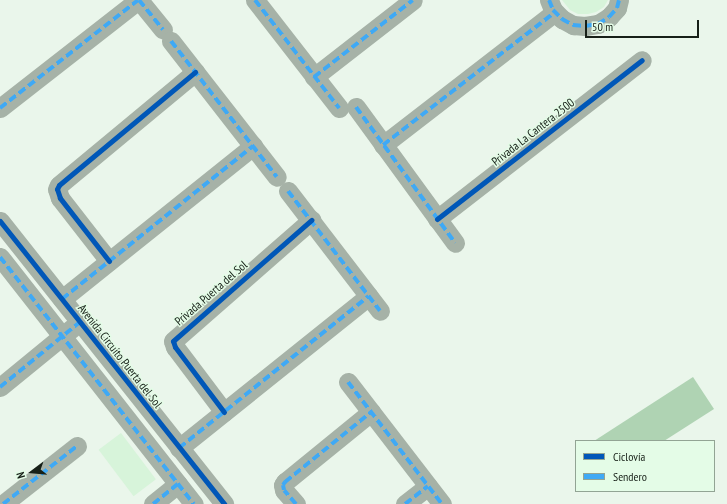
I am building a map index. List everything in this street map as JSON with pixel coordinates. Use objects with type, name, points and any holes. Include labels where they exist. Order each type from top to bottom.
[{"type":"street","points":[[0,108],[138,0],[167,35],[375,303],[224,412],[179,448]]},
{"type":"street","points":[[255,0],[314,77],[348,108],[383,145],[454,242]]},
{"type":"street","points":[[314,77],[413,0]]},
{"type":"street","points":[[383,145],[552,6],[562,19],[573,25],[586,26],[598,24],[609,17],[617,8],[619,0]]},
{"type":"street","name":"Privada La Cantera 2500","points":[[437,220],[642,60]]},
{"type":"street","points":[[109,261],[60,198],[57,189],[59,185],[195,72]]},
{"type":"street","points":[[62,299],[253,146]]},
{"type":"street","name":"Privada Puerta del Sol","points":[[224,412],[175,347],[173,341],[176,336],[311,220]]},
{"type":"street","name":"Avenida Circuito Puerta del Sol","points":[[0,221],[224,504]]},
{"type":"street","points":[[0,257],[194,504]]},
{"type":"street","points":[[0,387],[80,322]]},
{"type":"street","points":[[348,382],[442,504]]},
{"type":"street","points":[[296,504],[284,490],[283,485],[285,482],[371,412]]},
{"type":"street","points":[[3,504],[78,446]]},
{"type":"street","points":[[153,504],[178,484]]},
{"type":"street","points":[[405,504],[428,486]]},
{"type":"shaded area","points":[[562,0],[608,0],[604,7],[596,12],[578,14],[570,10]]},
{"type":"shaded area","points":[[693,377],[714,409],[666,440],[596,440]]},
{"type":"shaded area","points":[[121,433],[156,479],[134,496],[99,450]]},
{"type":"marked path","points":[[0,108],[138,0]]},
{"type":"marked path","points":[[139,0],[163,30]]},
{"type":"marked path","points":[[255,0],[339,108]]},
{"type":"marked path","points":[[314,77],[413,0]]},
{"type":"marked path","points":[[549,0],[553,10],[562,19],[573,25],[585,26],[598,24],[609,17],[617,8],[619,0]]},
{"type":"marked path","points":[[383,145],[555,12]]},
{"type":"marked path","points":[[171,41],[277,177]]},
{"type":"marked path","points":[[356,107],[455,243]]},
{"type":"marked path","points":[[62,299],[253,146]]},
{"type":"marked path","points":[[288,191],[380,311]]},
{"type":"marked path","points":[[0,257],[194,504]]},
{"type":"marked path","points":[[179,448],[369,296]]},
{"type":"marked path","points":[[0,387],[80,322]]},
{"type":"marked path","points":[[348,382],[442,504]]},
{"type":"marked path","points":[[296,504],[284,490],[283,485],[285,482],[371,412]]},
{"type":"marked path","points":[[3,504],[77,446]]},
{"type":"marked path","points":[[153,504],[178,484]]},
{"type":"marked path","points":[[405,504],[428,486]]},
{"type":"cycle path","points":[[437,219],[642,60]]},
{"type":"cycle path","points":[[109,261],[60,198],[57,189],[59,185],[195,72]]},
{"type":"cycle path","points":[[224,412],[175,347],[173,341],[311,220]]},
{"type":"cycle path","points":[[0,221],[224,504]]}]
